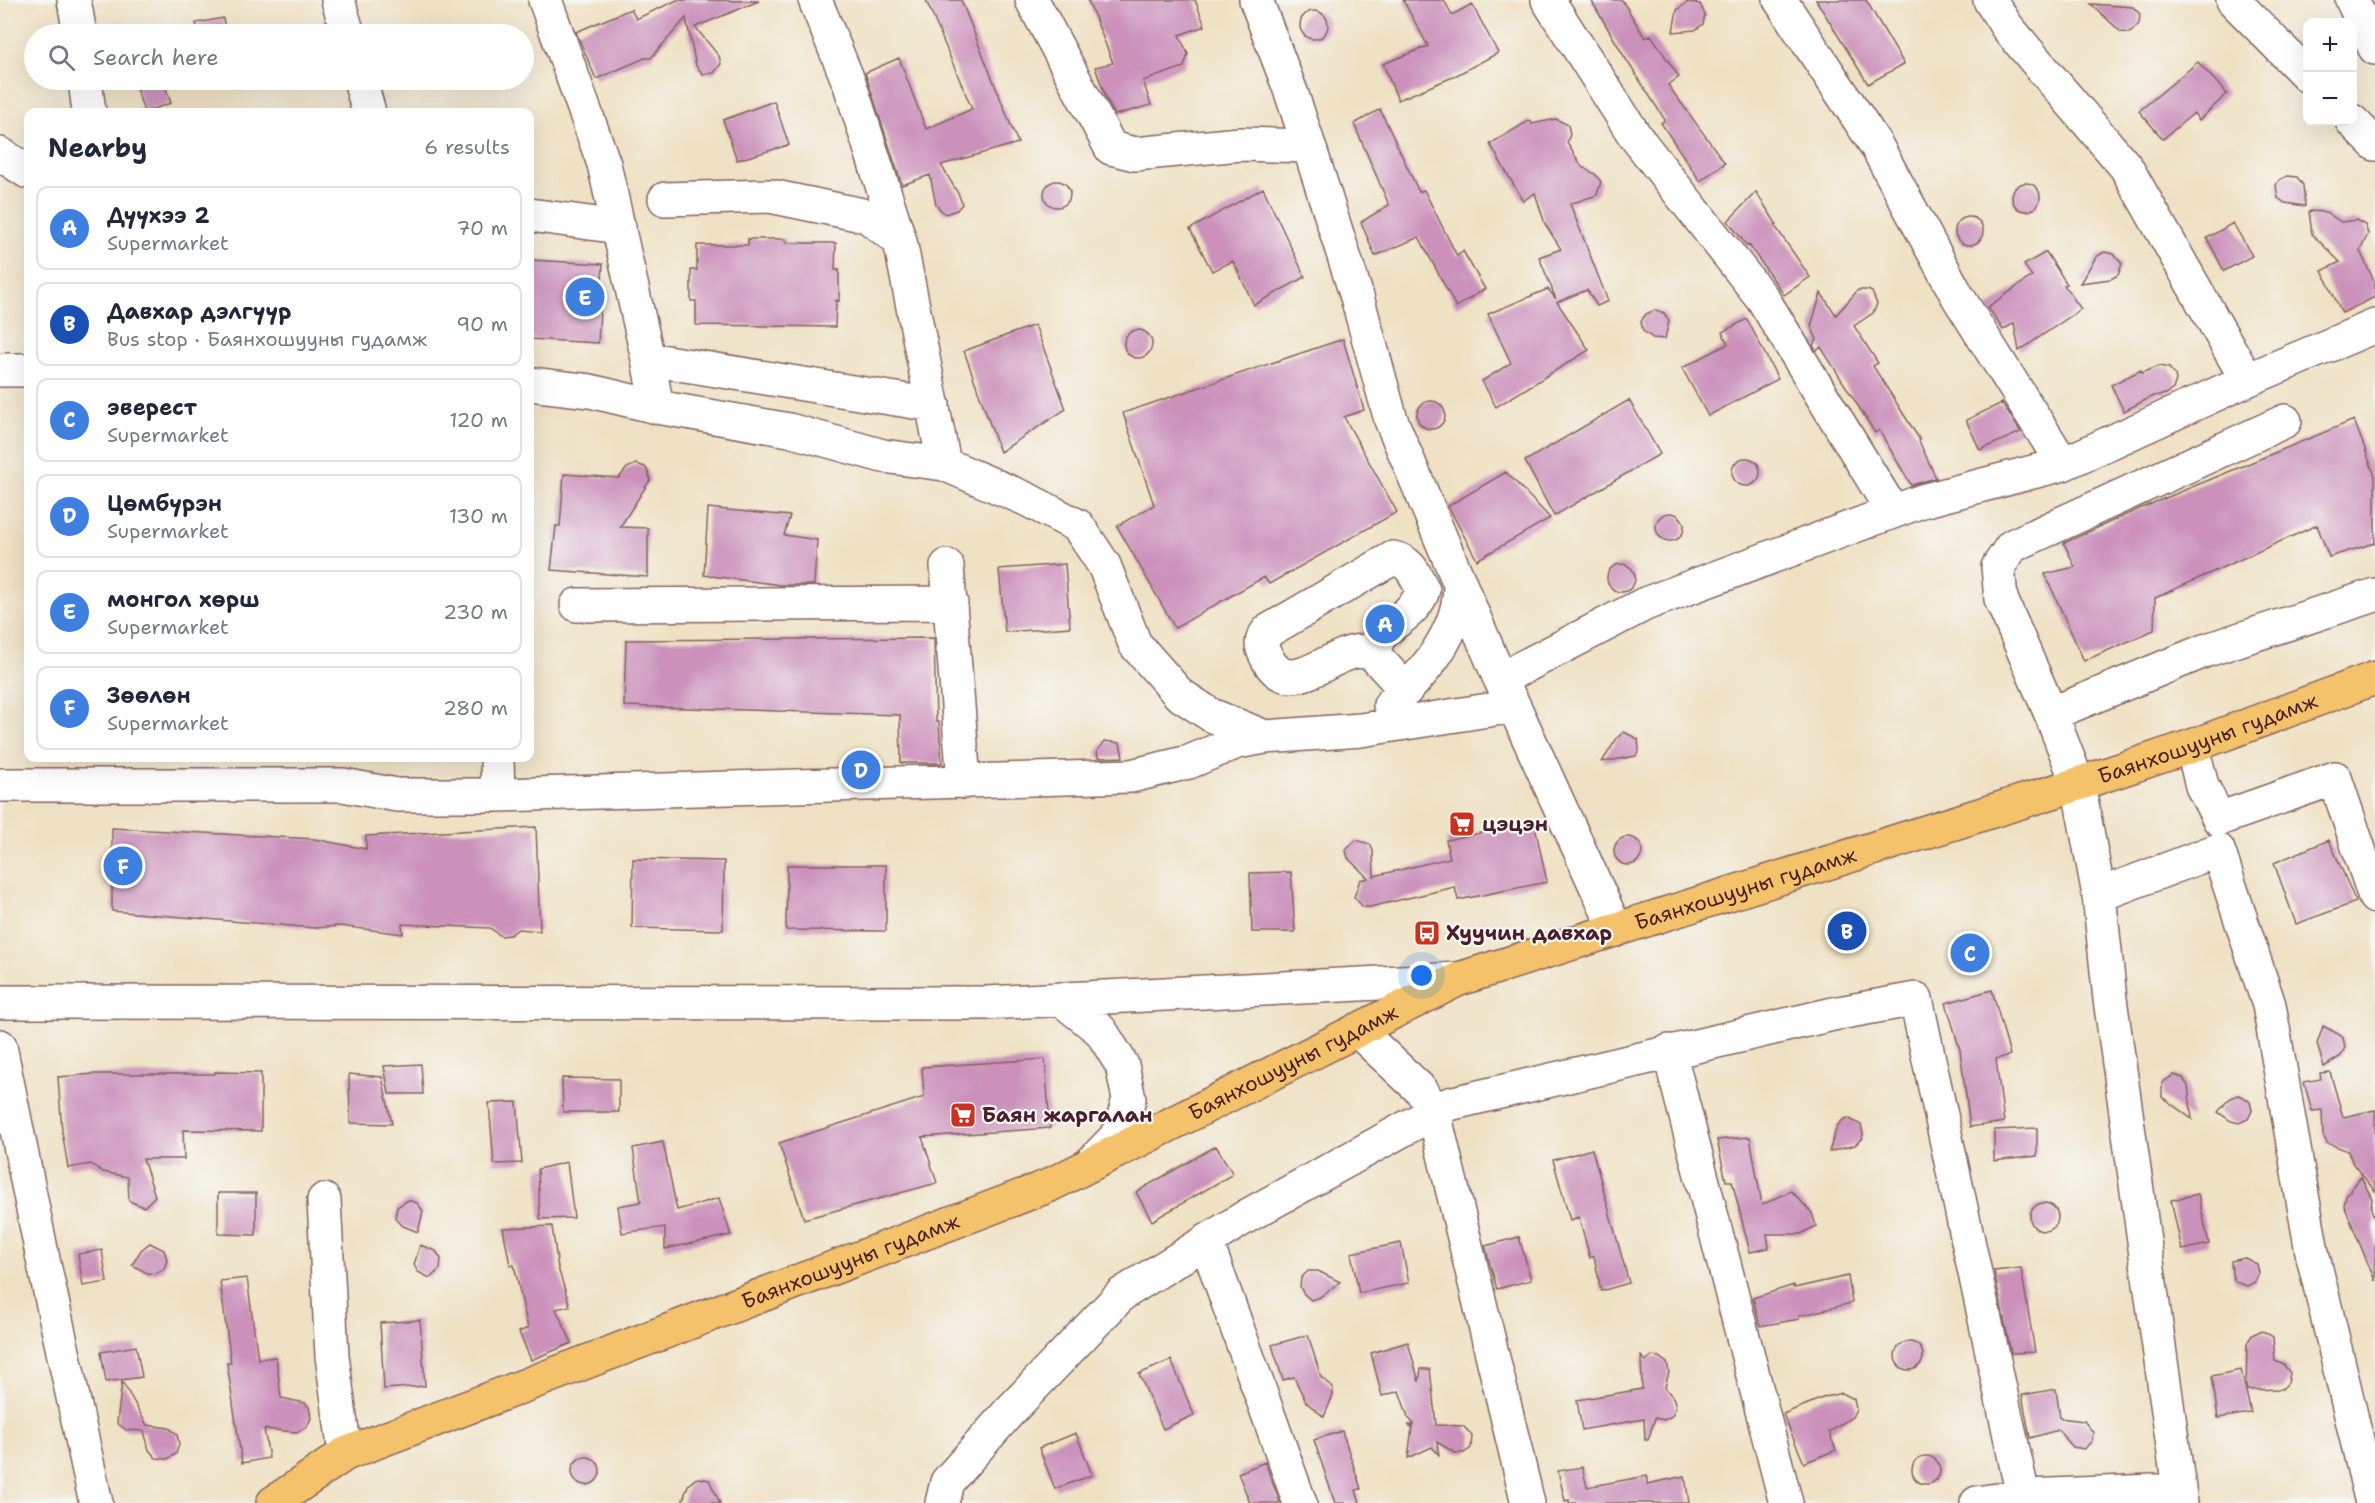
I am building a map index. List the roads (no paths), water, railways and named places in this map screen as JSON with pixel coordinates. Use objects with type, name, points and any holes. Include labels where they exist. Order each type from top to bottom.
[{"type":"main road","name":"Баянхошууны гудамж","points":[[273,1503],[345,1454],[1048,1186],[1459,979],[2078,784],[2192,746],[2375,678]]},
{"type":"street","points":[[74,0],[78,24]]},
{"type":"street","points":[[338,0],[345,24]]},
{"type":"street","points":[[545,0],[604,164],[657,407]]},
{"type":"street","points":[[815,0],[850,85],[900,241],[944,464]]},
{"type":"street","points":[[1032,0],[1111,148],[1135,154],[1240,144],[1309,146]]},
{"type":"street","points":[[1256,0],[1309,146],[1357,297],[1391,420],[1507,693],[1616,930]]},
{"type":"street","points":[[1548,0],[1635,136],[1763,299],[1893,512]]},
{"type":"street","points":[[1780,0],[1876,145],[1958,297],[2063,464]]},
{"type":"street","points":[[1990,0],[2007,27],[2126,167],[2247,380]]},
{"type":"street","points":[[2233,0],[2303,72]]},
{"type":"street","points":[[2352,0],[2375,48]]},
{"type":"street","points":[[86,90],[88,108]]},
{"type":"street","points":[[363,90],[368,108]]},
{"type":"street","points":[[2357,126],[2375,144]]},
{"type":"street","points":[[0,154],[24,169]]},
{"type":"street","points":[[665,199],[770,196],[867,216],[900,241]]},
{"type":"street","points":[[534,216],[619,227]]},
{"type":"street","points":[[0,785],[343,785],[397,795],[498,795],[1131,776],[1190,762],[1237,742],[1265,737],[1361,730],[1507,693],[1645,604],[1922,501],[2063,464],[2247,380],[2375,326]]},
{"type":"street","points":[[648,359],[933,405]]},
{"type":"street","points":[[0,370],[24,370]]},
{"type":"street","points":[[534,384],[590,391],[657,407],[789,430],[883,456],[944,464],[1026,499],[1078,526],[1104,566],[1135,644],[1179,694],[1211,715],[1265,737]]},
{"type":"street","points":[[1977,1503],[2023,1496],[2180,1497],[2110,999],[2099,895],[2078,784],[2052,714],[2001,599],[1998,567],[2012,546],[2285,421]]},
{"type":"street","points":[[1372,653],[1379,637],[1416,605],[1423,590],[1408,563],[1400,559],[1393,558],[1268,631],[1262,639],[1262,648],[1271,667],[1282,675],[1293,677],[1354,652],[1372,653],[1406,690]]},
{"type":"street","points":[[947,566],[964,782]]},
{"type":"street","points":[[1361,730],[1406,690],[1441,648],[1460,600],[1460,583]]},
{"type":"street","points":[[2052,714],[2204,651],[2375,595]]},
{"type":"street","points":[[577,605],[951,603]]},
{"type":"street","points":[[2192,746],[2202,786],[2219,819],[2335,778],[2375,897]]},
{"type":"street","points":[[497,762],[498,795]]},
{"type":"street","points":[[2099,895],[2218,849],[2269,1005],[2312,1252],[2373,1503]]},
{"type":"street","points":[[0,1002],[987,1003],[1459,979]]},
{"type":"street","points":[[1061,999],[1101,1031],[1122,1065],[1129,1099],[1119,1134],[1089,1165]]},
{"type":"street","points":[[942,1503],[947,1482],[1008,1413],[1122,1294],[1257,1210],[1449,1104],[1833,1014],[1916,999],[2023,1496]]},
{"type":"street","points":[[1357,1030],[1422,1091],[1434,1113],[1528,1503]]},
{"type":"street","points":[[0,1046],[96,1503]]},
{"type":"street","points":[[1670,1051],[1786,1503]]},
{"type":"street","points":[[324,1200],[332,1356],[345,1454]]},
{"type":"street","points":[[1206,1241],[1300,1503]]},
{"type":"place","name":"монгол хөрш","points":[[585,297]]},
{"type":"place","name":"Дүүхээ 2","points":[[1385,624]]},
{"type":"place","name":"Цөмбүрэн","points":[[861,770]]},
{"type":"place","name":"цэцэн","points":[[1462,824]]},
{"type":"place","name":"Зөөлөн","points":[[123,866]]},
{"type":"place","name":"Давхар дэлгүүр","points":[[1847,931]]},
{"type":"place","name":"Хуучин давхар","points":[[1427,933]]},
{"type":"place","name":"эверест","points":[[1970,953]]},
{"type":"place","name":"Баян жаргалан","points":[[963,1115]]}]
